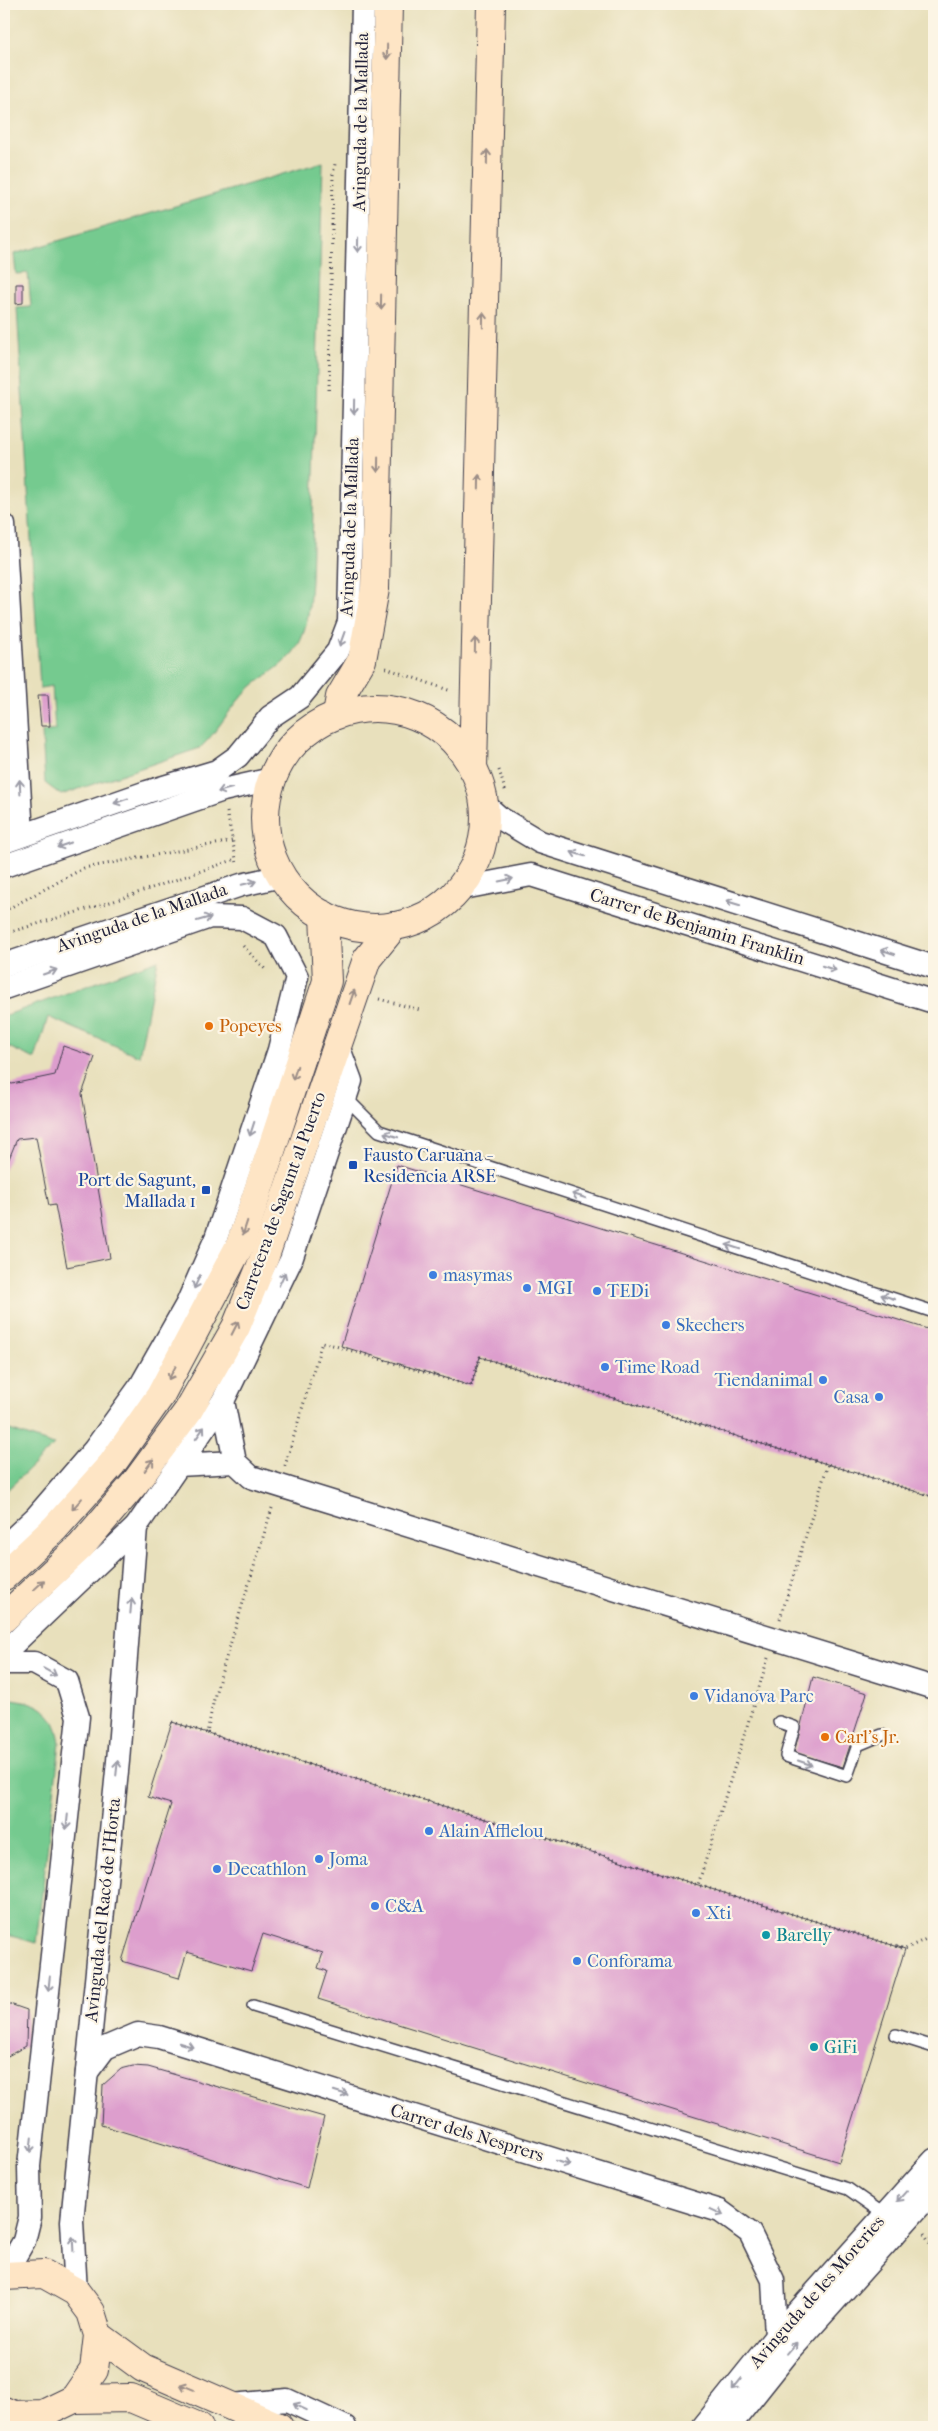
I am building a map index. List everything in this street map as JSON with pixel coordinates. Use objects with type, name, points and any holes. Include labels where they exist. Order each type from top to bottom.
[{"type":"street","name":"Avinguda de la Mallada","points":[[13,839],[147,792],[217,771],[238,756],[270,717],[300,697],[338,651],[349,622],[363,4]]},
{"type":"street","points":[[337,714],[340,697],[362,660],[375,584],[388,4]]},
{"type":"street","points":[[473,769],[491,4]]},
{"type":"street","points":[[4,525],[13,839]]},
{"type":"street","points":[[350,547],[375,584]]},
{"type":"street","points":[[370,708],[390,708],[418,716],[439,728],[457,744],[473,769],[484,804],[485,823],[480,849],[470,874],[458,889],[430,913],[416,920],[394,926],[359,927],[324,915],[304,902],[282,876],[272,856],[266,828],[266,801],[272,779],[282,760],[298,739],[321,722],[337,714],[370,708]]},
{"type":"street","points":[[4,866],[223,790],[272,779]]},
{"type":"street","points":[[147,792],[176,806]]},
{"type":"street","name":"Carrer de Benjamin Franklin","points":[[484,804],[500,818],[540,842],[934,967]]},
{"type":"street","name":"Carrer de Benjamin Franklin","points":[[458,889],[531,875],[934,1002]]},
{"type":"street","name":"Avinguda de la Mallada","points":[[4,965],[175,906],[241,885],[282,876]]},
{"type":"street","points":[[165,932],[175,906]]},
{"type":"street","name":"Carretera de Sagunt al Puerto","points":[[4,1576],[55,1528],[112,1464],[160,1396],[240,1245],[310,1027],[327,981],[324,915]]},
{"type":"street","name":"Avinguda de la Mallada","points":[[4,988],[210,917],[242,918],[276,936],[297,977],[279,1050]]},
{"type":"street","name":"Carretera de Sagunt al Puerto","points":[[4,1618],[81,1546],[135,1483],[188,1411],[236,1327],[266,1256],[336,1043],[367,959],[394,926]]},
{"type":"street","points":[[4,1547],[37,1516],[94,1450],[141,1385],[187,1304],[216,1238],[279,1050],[310,1027]]},
{"type":"street","points":[[4,1653],[136,1527],[223,1401],[291,1260],[351,1081],[336,1043]]},
{"type":"street","points":[[223,1401],[235,1462],[251,1477],[934,1688]]},
{"type":"street","points":[[178,1465],[235,1462]]},
{"type":"street","name":"Avinguda del Racó de l'Horta","points":[[76,2292],[72,2220],[118,1761],[136,1527]]},
{"type":"street","points":[[4,1663],[34,1663],[67,1681],[78,1717],[29,2166],[30,2216],[24,2241],[4,2276]]},
{"type":"street","name":"Carrer dels Nesprers","points":[[87,2072],[105,2048],[138,2034],[159,2037],[720,2211],[750,2233],[773,2280],[776,2336]]},
{"type":"street","name":"Avinguda de les Moreries","points":[[703,2427],[776,2336],[934,2160]]},
{"type":"street","name":"Avinguda de les Moreries","points":[[729,2427],[788,2353],[934,2190]]},
{"type":"street","points":[[4,2276],[44,2274],[76,2292],[91,2312],[98,2335],[94,2370],[74,2398],[41,2421],[4,2411]]},
{"type":"street","points":[[98,2335],[142,2368],[279,2427]]},
{"type":"street","points":[[74,2398],[131,2398],[199,2427]]},
{"type":"street","points":[[231,2405],[287,2400],[345,2427]]},
{"type":"lane","points":[[351,1081],[351,1103],[379,1131],[934,1312]]},
{"type":"lane","points":[[779,1722],[794,1727],[786,1756],[846,1776],[858,1745],[882,1735]]},
{"type":"lane","points":[[254,2006],[848,2189],[885,2215]]},
{"type":"lane","points":[[896,2035],[934,2047]]},
{"type":"path","points":[[329,394],[332,175],[336,160]]},
{"type":"path","points":[[223,790],[241,885]]},
{"type":"path","points":[[4,911],[84,868],[232,841]]},
{"type":"path","points":[[4,934],[116,900],[236,859]]},
{"type":"path","points":[[354,992],[420,1010]]},
{"type":"path","points":[[207,1733],[215,1694],[322,1342],[472,1386],[480,1357],[934,1497]]},
{"type":"path","points":[[172,1722],[698,1885]]},
{"type":"green space","points":[[323,162],[311,581],[307,621],[301,640],[296,649],[284,662],[244,694],[200,748],[61,795],[45,783],[42,732],[55,730],[52,686],[40,688],[17,308],[31,307],[28,273],[16,274],[14,254]]},
{"type":"green space","points":[[158,960],[139,1056],[48,1017],[35,1059],[4,1045],[4,1016]]},
{"type":"green space","points":[[4,1428],[54,1445],[4,1493]]},
{"type":"green space","points":[[11,1699],[31,1703],[45,1711],[55,1724],[60,1743],[36,1943],[4,1934],[4,1702]]},
{"type":"building","points":[[16,284],[23,284],[23,303],[16,304]]},
{"type":"building","points":[[38,695],[48,695],[50,726],[41,726]]},
{"type":"building","points":[[63,1046],[95,1057],[82,1094],[110,1258],[67,1267],[55,1205],[49,1206],[36,1137],[17,1139],[4,1171],[4,1081],[12,1084],[55,1075]]},
{"type":"building","points":[[397,1165],[934,1331],[934,1497],[480,1357],[471,1386],[341,1346]]},
{"type":"building","name":"Carl's Jr.","points":[[813,1677],[867,1693],[843,1767],[794,1753]]},
{"type":"building","points":[[172,1722],[905,1949],[839,2162],[318,1999],[327,1971],[318,1968],[323,1953],[263,1934],[251,1971],[187,1952],[179,1978],[122,1961],[171,1804],[148,1797]]},
{"type":"building","points":[[4,2002],[27,2010],[26,2046],[4,2058]]},
{"type":"building","points":[[133,2066],[148,2067],[324,2117],[307,2188],[101,2125],[103,2085],[121,2069]]},
{"type":"place","name":"Popeyes","points":[[209,1026]]},
{"type":"place","name":"Fausto Caruana - Residencia ARSE","points":[[353,1165]]},
{"type":"place","name":"Port de Sagunt, Mallada 1","points":[[206,1190]]},
{"type":"place","name":"masymas","points":[[433,1275]]},
{"type":"place","name":"MGI","points":[[527,1288]]},
{"type":"place","name":"TEDi","points":[[597,1291]]},
{"type":"place","name":"Skechers","points":[[666,1325]]},
{"type":"place","name":"Time Road","points":[[605,1367]]},
{"type":"place","name":"Tiendanimal","points":[[823,1380]]},
{"type":"place","name":"Casa","points":[[879,1397]]},
{"type":"place","name":"Vidanova Parc","points":[[694,1696]]},
{"type":"place","name":"Carl's Jr.","points":[[825,1737]]},
{"type":"place","name":"Alain Afflelou","points":[[429,1831]]},
{"type":"place","name":"Joma","points":[[319,1859]]},
{"type":"place","name":"Decathlon","points":[[217,1869]]},
{"type":"place","name":"C&A","points":[[375,1906]]},
{"type":"place","name":"Xti","points":[[696,1913]]},
{"type":"place","name":"Barelly","points":[[766,1935]]},
{"type":"place","name":"Conforama","points":[[577,1961]]},
{"type":"place","name":"GiFi","points":[[814,2047]]}]
